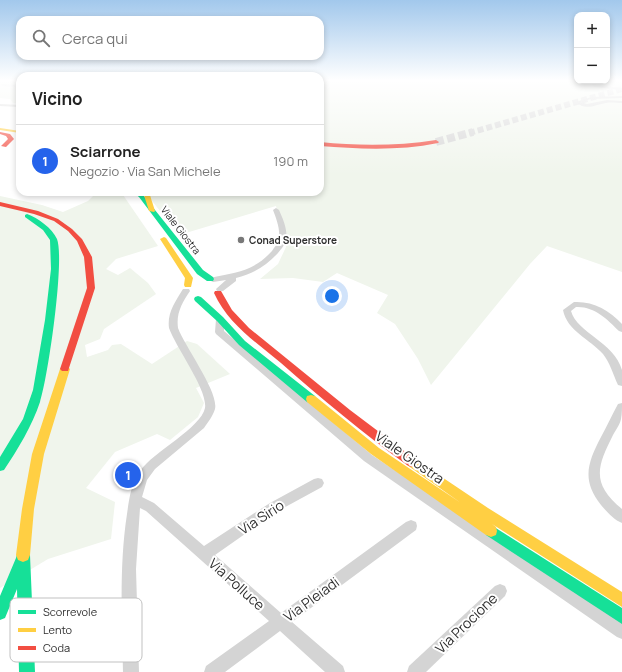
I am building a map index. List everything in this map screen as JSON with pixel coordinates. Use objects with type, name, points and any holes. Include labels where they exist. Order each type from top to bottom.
[{"type":"main road","points":[[0,129],[16,131]]},
{"type":"main road","points":[[0,133],[8,135],[11,139],[9,147]]},
{"type":"main road","points":[[324,144],[357,148],[414,146],[436,142]]},
{"type":"main road","name":"Viale Giostra","points":[[133,196],[146,212],[190,278],[187,288],[188,296],[196,299],[220,319],[242,343],[375,451],[521,552],[622,617]]},
{"type":"main road","name":"Viale Giostra","points":[[141,196],[200,272],[220,285],[218,297],[227,309],[245,328],[354,421],[427,473],[534,545],[622,600]]},
{"type":"main road","points":[[147,196],[152,211]]},
{"type":"main road","points":[[0,466],[15,444],[32,412],[38,393],[52,296],[56,247],[53,238],[38,222],[2,206]]},
{"type":"main road","points":[[2,206],[43,214],[56,220],[70,230],[83,244],[88,257],[91,288],[38,454],[28,509],[23,558],[24,598]]},
{"type":"main road","points":[[187,288],[201,279],[211,280]]},
{"type":"main road","points":[[196,299],[210,298],[219,291]]},
{"type":"main road","points":[[0,613],[23,558]]},
{"type":"main road","points":[[27,662],[27,672]]},
{"type":"street","points":[[211,280],[238,276],[252,271],[261,266],[273,254],[282,243],[283,238],[276,210]]},
{"type":"street","points":[[219,291],[238,276]]},
{"type":"street","points":[[129,598],[131,526],[135,499],[140,482],[147,469],[201,423],[208,414],[211,404],[208,395],[173,329],[172,319],[175,308],[187,288]]},
{"type":"street","points":[[175,308],[184,302],[196,299]]},
{"type":"street","points":[[622,329],[603,312],[590,306],[574,305],[567,310],[569,318],[608,353],[622,382]]},
{"type":"street","points":[[220,319],[219,332],[368,458],[622,632]]},
{"type":"street","points":[[622,407],[596,458],[593,477],[598,492],[622,517]]},
{"type":"street","name":"Via Sirio","points":[[205,554],[274,507],[318,483]]},
{"type":"street","name":"Via Polluce","points":[[135,499],[150,507],[205,554],[337,672]]},
{"type":"street","name":"Via Pleiadi","points":[[212,672],[411,526]]},
{"type":"street","name":"Via Procione","points":[[415,672],[500,591]]},
{"type":"street","points":[[131,662],[131,672]]},
{"type":"shaded area","points":[[324,112],[622,112],[622,272],[547,246],[530,264],[431,385],[418,359],[395,324],[377,313],[388,295],[337,273],[323,282],[293,278],[260,279],[278,264],[286,247],[276,206],[179,235],[148,196],[324,196]]},
{"type":"shaded area","points":[[0,196],[42,205],[63,212],[88,201],[93,196],[124,196],[158,246],[116,259],[106,269],[118,275],[130,268],[148,283],[156,294],[104,329],[100,339],[85,345],[87,357],[108,350],[112,345],[121,344],[152,364],[187,341],[197,344],[230,374],[196,388],[204,403],[198,417],[170,440],[157,434],[115,452],[86,488],[115,502],[111,539],[48,559],[0,588]]},
{"type":"tunnel","points":[[469,133],[541,112]]},
{"type":"tunnel","points":[[436,142],[473,132]]},
{"type":"traffic: fast","points":[[141,196],[200,272],[210,279]]},
{"type":"traffic: fast","points":[[0,466],[20,435],[35,402],[46,346],[55,269],[55,251],[52,236],[39,223],[27,216]]},
{"type":"traffic: fast","points":[[198,299],[220,319],[242,343],[311,399]]},
{"type":"traffic: fast","points":[[491,531],[622,617]]},
{"type":"traffic: fast","points":[[23,555],[24,598]]},
{"type":"traffic: fast","points":[[0,613],[21,563]]},
{"type":"traffic: fast","points":[[27,662],[27,672]]},
{"type":"traffic: slow","points":[[0,129],[16,131]]},
{"type":"traffic: slow","points":[[147,196],[152,211]]},
{"type":"traffic: slow","points":[[164,239],[189,278],[188,285]]},
{"type":"traffic: slow","points":[[23,555],[28,509],[38,454],[65,369]]},
{"type":"traffic: slow","points":[[311,399],[375,451],[491,531]]},
{"type":"traffic: slow","points":[[411,462],[484,512],[622,600]]},
{"type":"traffic: jam","points":[[0,133],[8,135],[11,139],[4,146]]},
{"type":"traffic: jam","points":[[324,144],[378,147],[407,146],[436,142]]},
{"type":"traffic: jam","points":[[0,204],[36,212],[56,220],[70,230],[80,240],[88,257],[91,288],[65,369]]},
{"type":"traffic: jam","points":[[218,293],[229,312],[246,330],[314,387],[411,462]]},
{"type":"place","name":"Conad Superstore","points":[[241,240]]},
{"type":"place","name":"Sciarrone","points":[[128,475]]}]
